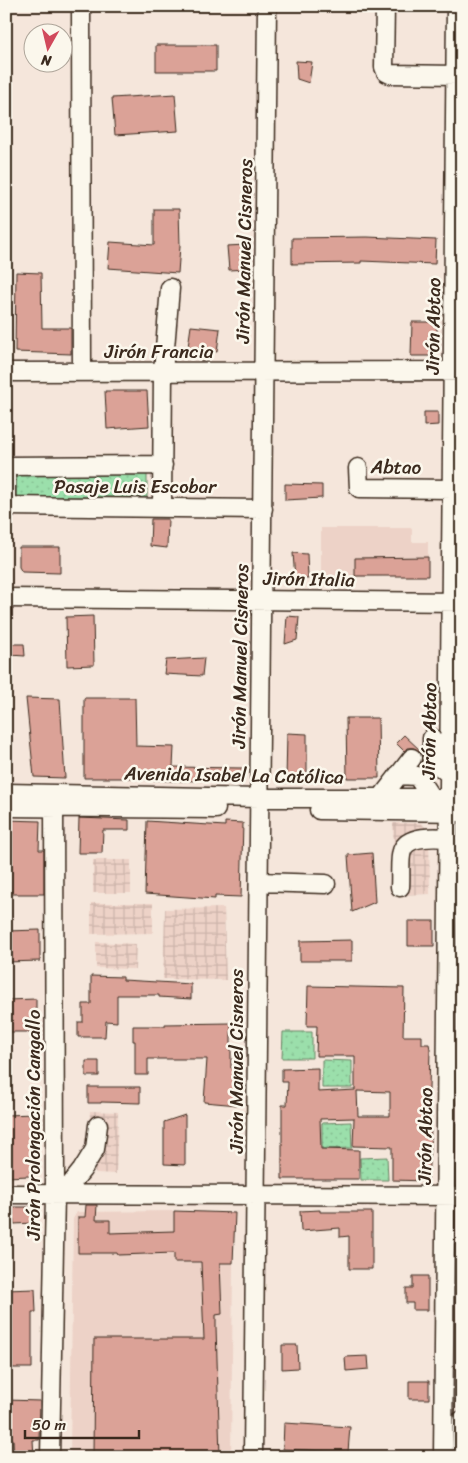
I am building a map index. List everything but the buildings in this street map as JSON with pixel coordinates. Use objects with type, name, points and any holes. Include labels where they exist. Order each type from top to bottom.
[{"type":"street","points":[[81,6],[82,372]]},
{"type":"street","name":"Jirón Manuel Cisneros","points":[[253,1457],[267,6]]},
{"type":"street","points":[[384,6],[384,68],[386,72],[390,74],[456,75]]},
{"type":"street","name":"Jirón Abtao","points":[[443,1457],[454,1196],[449,838],[456,805],[450,775],[450,722],[456,602],[452,489],[458,371],[459,112],[456,75],[456,6]]},
{"type":"street","points":[[162,508],[163,372],[170,288]]},
{"type":"street","name":"Jirón Francia","points":[[6,372],[458,371]]},
{"type":"street","points":[[6,498],[6,466],[163,465]]},
{"type":"street","name":"Abtao","points":[[358,468],[359,488],[452,489]]},
{"type":"street","name":"Pasaje Luis Escobar","points":[[6,506],[263,509]]},
{"type":"street","name":"Jirón Italia","points":[[6,598],[456,602]]},
{"type":"street","points":[[381,798],[398,775],[424,751],[450,722]]},
{"type":"street","points":[[424,751],[450,775]]},
{"type":"street","points":[[424,751],[417,776],[432,799]]},
{"type":"street","points":[[398,775],[417,776]]},
{"type":"street","name":"Avenida Isabel La Católica","points":[[6,793],[54,800],[456,805]]},
{"type":"street","name":"Avenida Isabel La Católica","points":[[259,804],[381,798],[432,799],[456,805]]},
{"type":"street","name":"Avenida Isabel La Católica","points":[[6,807],[54,800]]},
{"type":"street","name":"Jirón Prolongación Cangallo","points":[[50,1457],[59,1194],[54,800]]},
{"type":"street","points":[[400,887],[402,851],[407,844],[420,838],[449,838]]},
{"type":"street","points":[[259,882],[326,884]]},
{"type":"street","points":[[59,1194],[82,1170],[94,1149],[98,1125]]},
{"type":"street","points":[[6,1194],[454,1196]]},
{"type":"street","points":[[461,1457],[462,1420]]},
{"type":"shaded area","points":[[321,528],[412,528],[412,542],[428,542],[428,576],[321,577]]},
{"type":"shaded area","points":[[393,823],[421,823],[429,831],[430,894],[395,895]]},
{"type":"shaded area","points":[[93,860],[131,860],[131,893],[93,893]]},
{"type":"shaded area","points":[[91,903],[153,903],[153,933],[91,934]]},
{"type":"shaded area","points":[[224,908],[226,980],[163,979],[165,909]]},
{"type":"shaded area","points":[[96,942],[136,944],[135,969],[96,968]]},
{"type":"shaded area","points":[[90,1111],[118,1112],[116,1174],[96,1173],[88,1160]]},
{"type":"shaded area","points":[[174,1211],[174,1262],[233,1263],[231,1457],[70,1457],[73,1219],[77,1212]]},
{"type":"green space","points":[[16,472],[147,472],[147,497],[16,497]]},
{"type":"green space","points":[[283,1032],[312,1032],[312,1058],[282,1058]]},
{"type":"green space","points":[[322,1060],[352,1061],[352,1088],[322,1088]]},
{"type":"green space","points":[[351,1122],[352,1148],[322,1149],[322,1123]]},
{"type":"green space","points":[[387,1157],[388,1180],[361,1180],[360,1158]]}]
